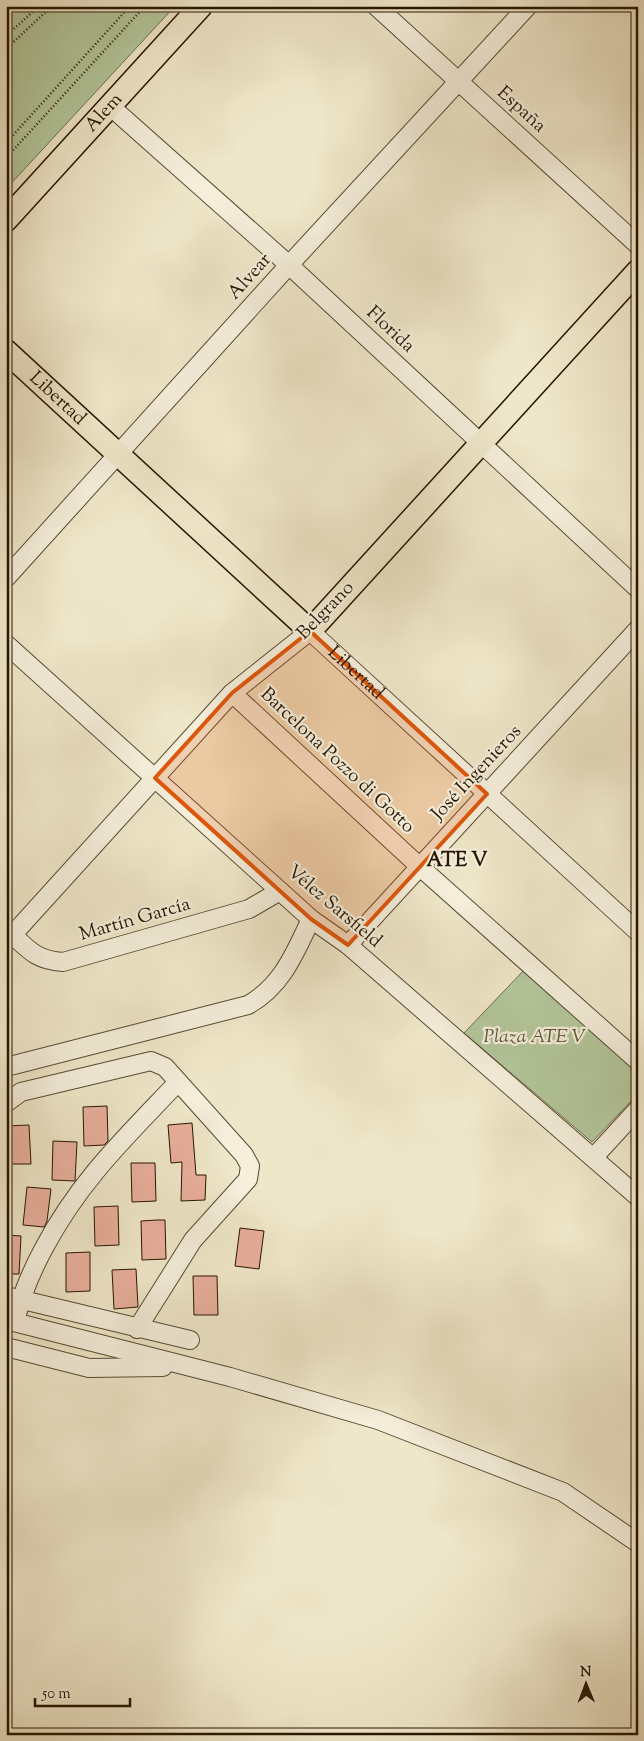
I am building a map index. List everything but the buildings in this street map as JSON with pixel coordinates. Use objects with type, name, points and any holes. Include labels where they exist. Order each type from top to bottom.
[{"type":"main road","name":"Alem","points":[[6,220],[202,6]]},
{"type":"main road","name":"Belgrano","points":[[310,631],[638,271]]},
{"type":"main road","name":"Libertad","points":[[6,351],[310,631]]},
{"type":"street","name":"España","points":[[376,6],[638,245]]},
{"type":"street","name":"Alvear","points":[[6,578],[289,265],[528,6]]},
{"type":"street","name":"Florida","points":[[110,106],[289,265],[480,444],[638,588]]},
{"type":"street","name":"José Ingenieros","points":[[348,946],[638,628]]},
{"type":"street","name":"Belgrano","points":[[9,935],[232,693],[310,631]]},
{"type":"street","name":"Libertad","points":[[310,631],[638,932]]},
{"type":"street","name":"Vélez Sarsfield","points":[[6,644],[311,919],[348,946],[638,1197]]},
{"type":"street","name":"Barcelona Pozzo di Gotto","points":[[232,693],[420,866],[638,1061]]},
{"type":"street","name":"Martín García","points":[[9,935],[33,954],[46,961],[63,962],[249,909],[280,891]]},
{"type":"street","points":[[6,1067],[248,1005],[264,996],[274,986],[292,961],[311,919]]},
{"type":"street","points":[[6,1103],[13,1093],[151,1061],[165,1067],[244,1155],[250,1166],[248,1179],[194,1240],[137,1329]]},
{"type":"street","points":[[178,1082],[103,1160],[66,1209],[13,1298],[11,1321],[314,1400],[428,1438],[563,1492],[638,1542]]},
{"type":"street","points":[[594,1157],[638,1109]]},
{"type":"street","points":[[13,1298],[137,1329],[190,1340]]},
{"type":"street","points":[[6,1347],[89,1368],[187,1367]]},
{"type":"path","points":[[6,36],[39,6]]},
{"type":"path","points":[[6,49],[52,6]]},
{"type":"path","points":[[6,143],[130,6]]},
{"type":"path","points":[[6,158],[145,6]]},
{"type":"highlighted area","points":[[310,631],[487,794],[348,945],[311,919],[155,778],[232,693]]},
{"type":"green space","points":[[6,6],[175,6],[6,189]]},
{"type":"green space","name":"Plaza ATE V","points":[[526,968],[638,1072],[638,1094],[592,1142],[464,1033]]},
{"type":"district","name":"ATE V","points":[[457,861]]}]
